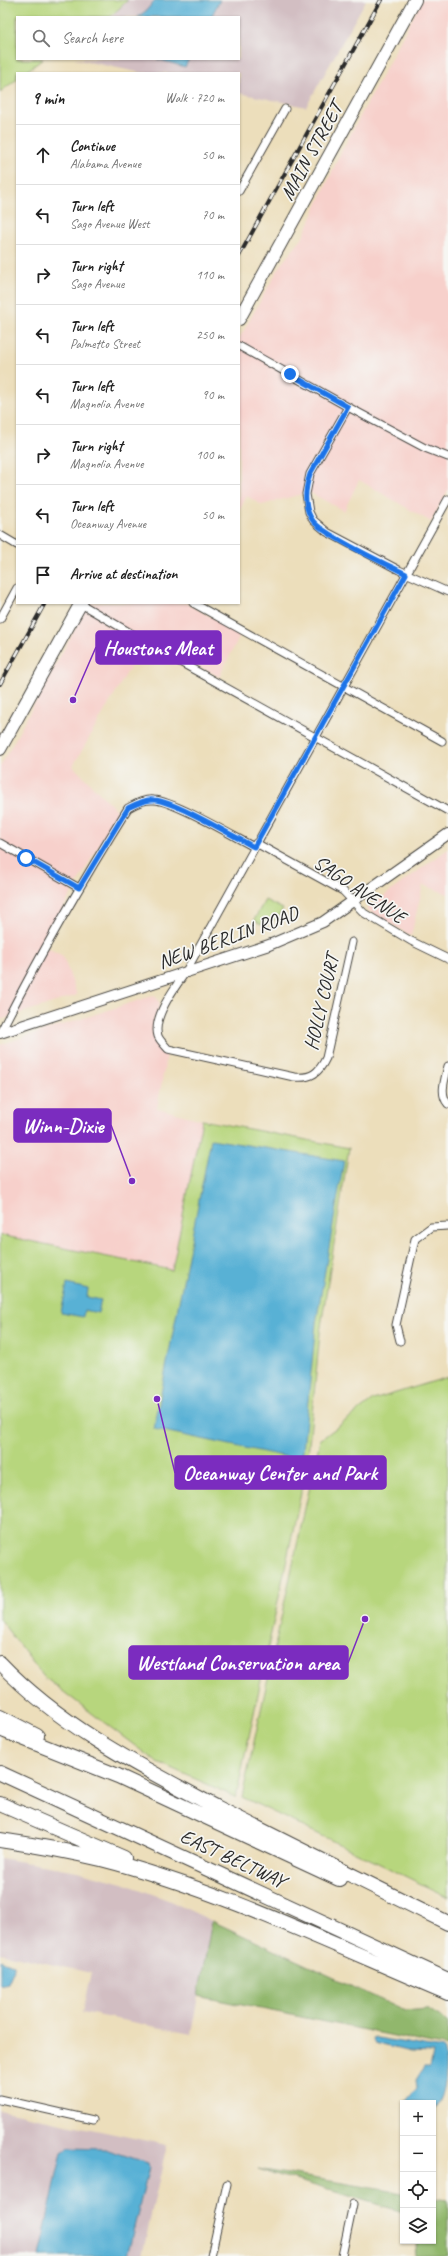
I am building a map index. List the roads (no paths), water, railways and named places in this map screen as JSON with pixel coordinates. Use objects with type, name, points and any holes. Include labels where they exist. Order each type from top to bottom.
[{"type":"highway","points":[[0,1663],[44,1703],[87,1734],[128,1760],[273,1836],[448,1923]]},
{"type":"highway","points":[[0,1717],[118,1776]]},
{"type":"highway","name":"EAST BELTWAY","points":[[0,1729],[118,1776],[448,1929]]},
{"type":"highway","name":"EAST BELTWAY","points":[[0,1773],[448,1980]]},
{"type":"highway","points":[[0,1804],[226,1901],[448,1993]]},
{"type":"highway","points":[[0,1840],[102,1860],[150,1873],[226,1901]]},
{"type":"main road","name":"MAIN STREET","points":[[240,317],[415,0]]},
{"type":"main road","points":[[1,749],[81,604]]},
{"type":"street","points":[[240,189],[285,109]]},
{"type":"street","points":[[240,347],[425,448],[448,457]]},
{"type":"street","points":[[348,407],[310,474],[306,494],[309,512],[313,520],[327,532],[406,574],[448,592]]},
{"type":"street","points":[[185,973],[448,499]]},
{"type":"street","points":[[0,535],[16,544]]},
{"type":"street","points":[[0,619],[16,590]]},
{"type":"street","points":[[81,604],[180,662],[316,736],[448,811]]},
{"type":"street","points":[[195,604],[442,740]]},
{"type":"street","name":"SAGO AVENUE","points":[[79,888],[128,808],[140,802],[154,800],[171,804],[255,845],[343,892],[364,913],[411,941],[448,959]]},
{"type":"street","name":"NEW BERLIN ROAD","points":[[0,1033],[185,973],[300,933],[323,922],[354,902],[448,834]]},
{"type":"street","points":[[0,843],[79,888],[30,974],[0,1033]]},
{"type":"street","name":"HOLLY COURT","points":[[185,973],[172,992],[157,1025],[158,1037],[168,1049],[303,1078],[313,1075],[320,1070],[326,1058],[352,942]]},
{"type":"street","points":[[448,1066],[443,1092],[444,1099],[448,1104]]},
{"type":"street","points":[[400,1341],[396,1325],[415,1239],[431,1227],[448,1226]]},
{"type":"street","points":[[0,2099],[93,2120]]},
{"type":"street","points":[[211,2256],[227,2184]]},
{"type":"street","points":[[342,2256],[353,2204]]},
{"type":"water","points":[[155,0],[220,0],[212,16],[138,16],[146,11]]},
{"type":"water","points":[[160,60],[188,60],[185,67]]},
{"type":"water","points":[[211,1139],[344,1161],[316,1323],[302,1460],[154,1429]]},
{"type":"water","points":[[67,1284],[88,1289],[87,1297],[101,1300],[98,1313],[84,1310],[83,1317],[61,1313]]},
{"type":"water","points":[[0,1960],[13,1965],[14,1969],[8,1983],[0,1985]]},
{"type":"water","points":[[377,2038],[443,2049],[445,2055],[445,2079],[441,2095],[436,2106],[436,2100],[407,2100],[417,2088],[416,2080],[424,2067],[430,2067],[433,2053],[410,2052],[374,2043],[373,2039]]},
{"type":"water","points":[[68,2148],[105,2149],[148,2163],[149,2167],[127,2256],[39,2256],[62,2152]]},
{"type":"railway","points":[[240,254],[381,0]]},
{"type":"railway","points":[[0,684],[44,604]]},
{"type":"place","name":"Houstons Meat","points":[[73,700]]},
{"type":"place","name":"Winn-Dixie","points":[[132,1181]]},
{"type":"place","name":"Oceanway Center and Park","points":[[157,1399]]},
{"type":"place","name":"Westland Conservation area","points":[[365,1619]]}]
